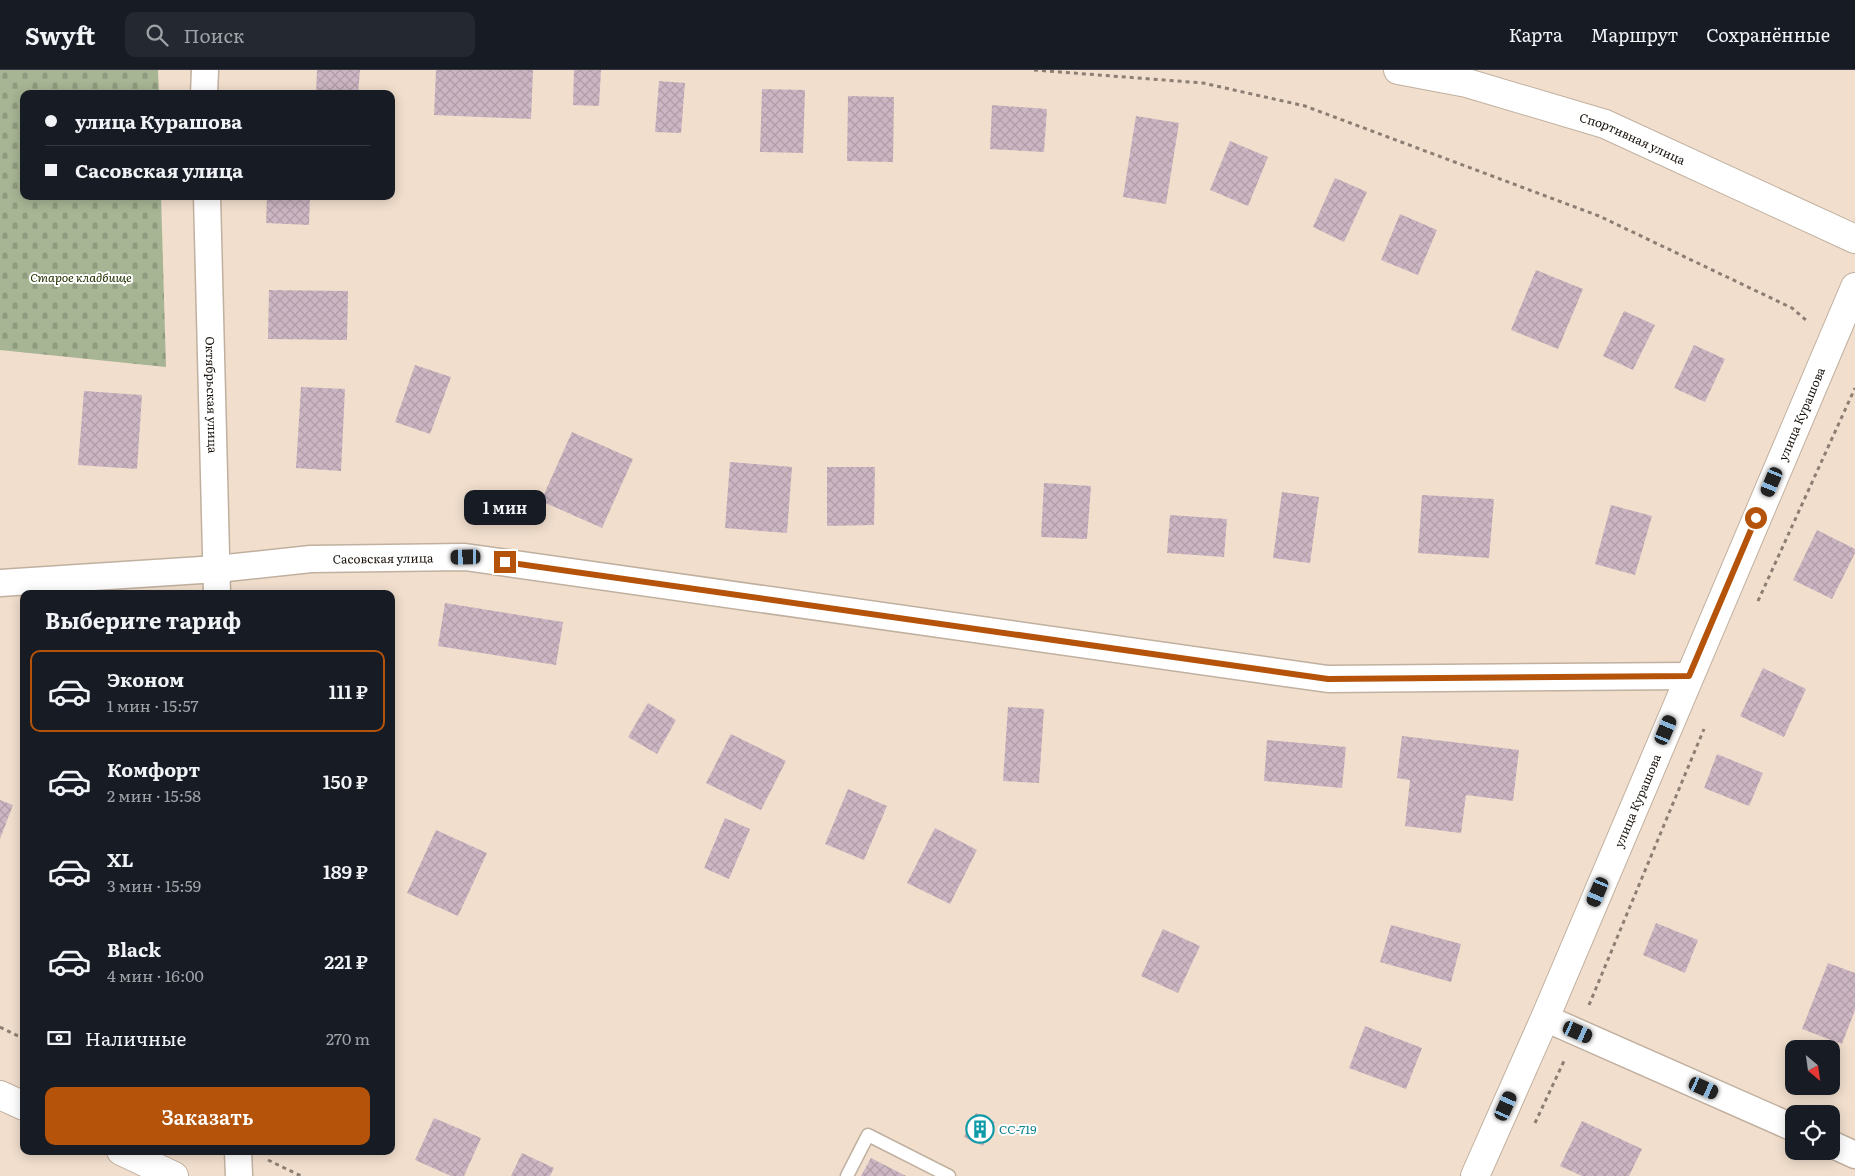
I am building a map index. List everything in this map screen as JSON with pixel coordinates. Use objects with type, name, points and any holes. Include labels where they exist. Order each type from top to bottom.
[{"type":"street","points":[[204,90],[205,70]]},
{"type":"street","name":"Спортивная улица","points":[[1398,70],[1467,83],[1605,124],[1855,239]]},
{"type":"street","name":"Октябрьская улица","points":[[207,200],[217,582]]},
{"type":"street","name":"улица Курашова","points":[[1475,1176],[1545,1018],[1855,287]]},
{"type":"street","name":"Сасовская улица","points":[[0,583],[217,582],[312,559],[466,557],[1328,679],[1689,676]]},
{"type":"street","points":[[1545,1018],[1785,1124]]},
{"type":"street","points":[[0,1095],[20,1104]]},
{"type":"street","points":[[1840,1148],[1855,1155]]},
{"type":"street","points":[[129,1155],[174,1176]]},
{"type":"street","points":[[238,1155],[239,1176]]},
{"type":"lane","points":[[847,1176],[868,1135],[949,1176]]},
{"type":"path","points":[[1034,70],[1112,74],[1203,84],[1305,106],[1599,216],[1792,308],[1832,341]]},
{"type":"path","points":[[1757,604],[1855,388]]},
{"type":"path","points":[[1532,1131],[1578,1032],[1707,722]]},
{"type":"path","points":[[0,1027],[20,1037]]},
{"type":"path","points":[[267,1160],[302,1176]]},
{"type":"green space","name":"Старое кладбище","points":[[0,70],[158,70],[159,90],[20,90],[20,200],[161,200],[166,367],[0,350]]},
{"type":"building","points":[[317,70],[360,70],[358,90],[316,90]]},
{"type":"building","points":[[436,70],[533,70],[531,119],[434,115]]},
{"type":"building","points":[[574,70],[601,70],[599,106],[573,105]]},
{"type":"building","points":[[659,81],[685,83],[681,133],[655,132]]},
{"type":"building","points":[[762,89],[805,90],[803,153],[760,152]]},
{"type":"building","points":[[848,96],[894,97],[893,162],[847,161]]},
{"type":"building","points":[[992,105],[1047,109],[1044,152],[990,149]]},
{"type":"building","points":[[1136,116],[1179,123],[1166,204],[1123,197]]},
{"type":"building","points":[[1230,141],[1268,157],[1248,206],[1210,190]]},
{"type":"building","points":[[1335,178],[1367,192],[1344,242],[1313,227]]},
{"type":"building","points":[[267,200],[310,200],[309,225],[266,223]]},
{"type":"building","points":[[1400,214],[1437,230],[1418,275],[1381,260]]},
{"type":"building","points":[[1536,270],[1583,289],[1558,349],[1511,330]]},
{"type":"building","points":[[269,290],[348,291],[347,340],[268,339]]},
{"type":"building","points":[[1624,311],[1655,325],[1633,370],[1603,356]]},
{"type":"building","points":[[1694,345],[1725,359],[1705,402],[1674,388]]},
{"type":"building","points":[[415,365],[451,377],[430,434],[395,422]]},
{"type":"building","points":[[301,387],[345,389],[341,471],[296,468]]},
{"type":"building","points":[[84,391],[142,395],[137,469],[78,465]]},
{"type":"building","points":[[572,432],[633,459],[602,528],[541,501]]},
{"type":"building","points":[[730,462],[792,467],[787,533],[725,528]]},
{"type":"building","points":[[827,467],[875,467],[874,525],[827,526]]},
{"type":"building","points":[[1044,483],[1091,486],[1087,539],[1041,537]]},
{"type":"building","points":[[1282,492],[1319,497],[1310,563],[1273,558]]},
{"type":"building","points":[[1422,495],[1494,499],[1489,558],[1418,553]]},
{"type":"building","points":[[1611,505],[1652,516],[1635,575],[1595,564]]},
{"type":"building","points":[[1170,515],[1227,519],[1224,557],[1167,553]]},
{"type":"building","points":[[1817,530],[1855,549],[1855,553],[1832,599],[1793,580]]},
{"type":"building","points":[[445,603],[563,622],[556,665],[438,646]]},
{"type":"building","points":[[1763,668],[1806,689],[1784,737],[1740,716]]},
{"type":"building","points":[[648,703],[676,720],[657,754],[628,737]]},
{"type":"building","points":[[1008,707],[1044,709],[1039,783],[1003,781]]},
{"type":"building","points":[[731,734],[786,761],[761,810],[706,783]]},
{"type":"building","points":[[1402,736],[1519,750],[1513,801],[1466,795],[1461,833],[1405,826],[1410,780],[1397,778]]},
{"type":"building","points":[[1267,740],[1346,747],[1342,788],[1264,781]]},
{"type":"building","points":[[1717,754],[1763,773],[1749,806],[1704,788]]},
{"type":"building","points":[[848,789],[887,806],[864,860],[825,844]]},
{"type":"building","points":[[0,800],[13,805],[0,839]]},
{"type":"building","points":[[725,818],[750,829],[729,879],[704,868]]},
{"type":"building","points":[[935,828],[977,850],[950,904],[907,883]]},
{"type":"building","points":[[436,830],[487,853],[458,916],[407,893]]},
{"type":"building","points":[[1656,923],[1698,940],[1685,973],[1643,955]]},
{"type":"building","points":[[1391,925],[1461,944],[1451,982],[1380,962]]},
{"type":"building","points":[[1163,929],[1200,946],[1178,993],[1141,976]]},
{"type":"building","points":[[1828,963],[1855,973],[1855,1010],[1842,1044],[1840,1040],[1831,1040],[1802,1029]]},
{"type":"building","points":[[1365,1026],[1422,1048],[1406,1089],[1349,1068]]},
{"type":"building","name":"СС-719","points":[[976,1113],[995,1122],[983,1146],[964,1137]]},
{"type":"building","points":[[434,1118],[481,1138],[464,1176],[451,1176],[415,1160]]},
{"type":"building","points":[[1582,1121],[1642,1149],[1629,1176],[1582,1176],[1560,1166]]},
{"type":"building","points":[[522,1153],[554,1168],[550,1176],[511,1176]]},
{"type":"building","points":[[871,1158],[906,1176],[861,1176]]},
{"type":"place","name":"СС-719","points":[[980,1129]]},
{"type":"route","points":[[505,562],[1328,679],[1689,676],[1756,518]]}]
